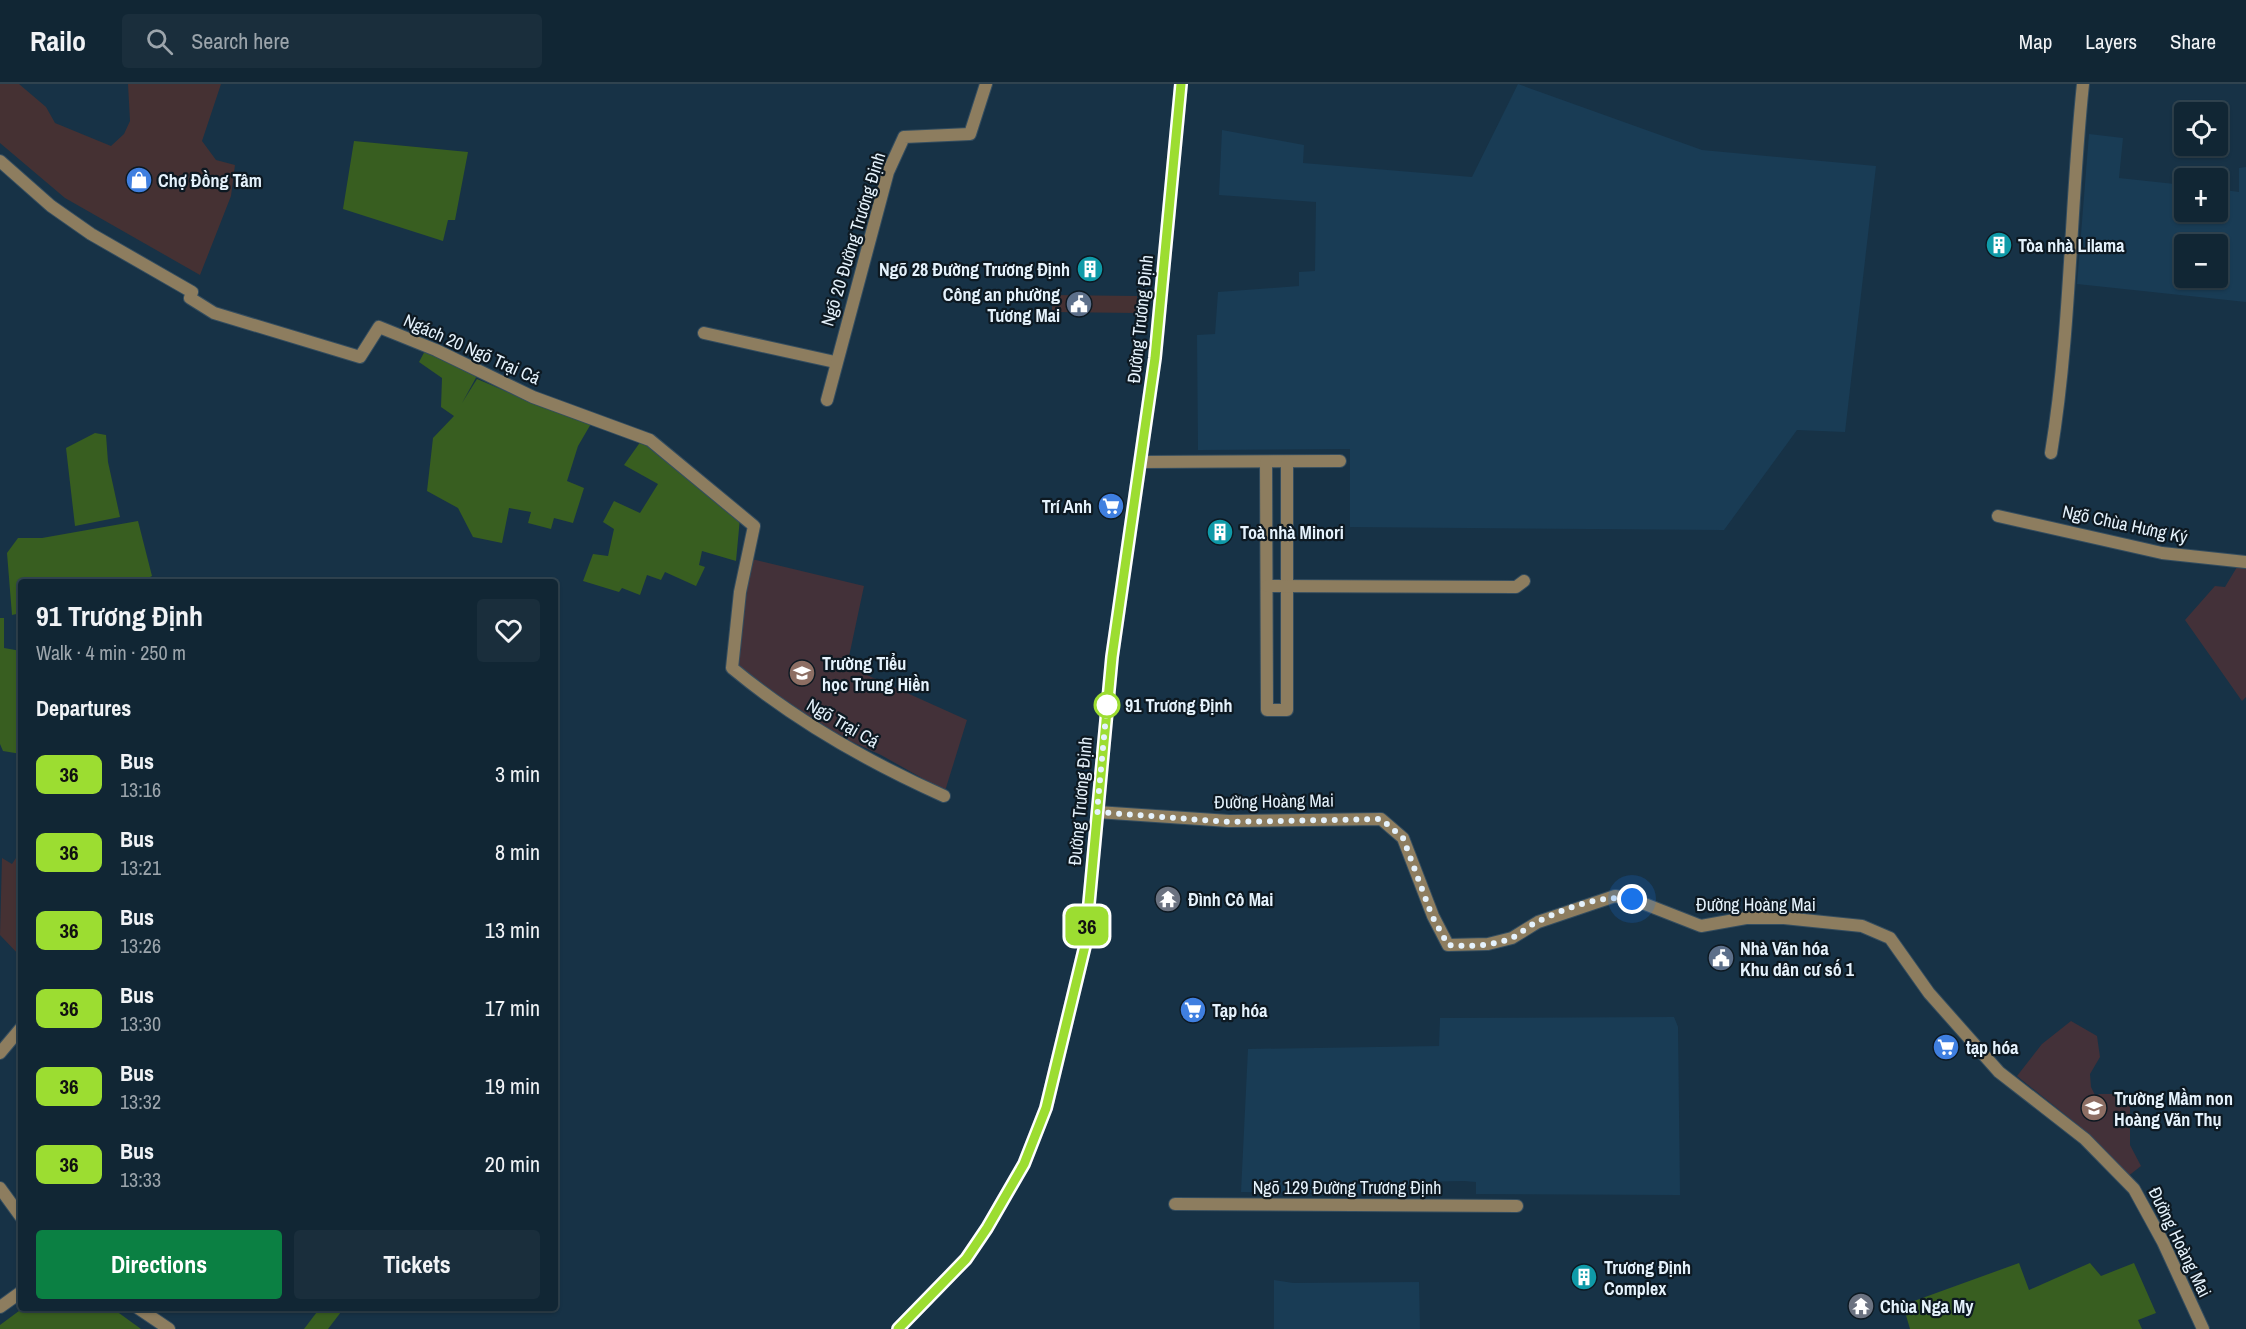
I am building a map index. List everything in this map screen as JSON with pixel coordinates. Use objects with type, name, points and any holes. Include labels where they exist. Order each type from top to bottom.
[{"type":"main road","name":"Đường Trương Định","points":[[898,1329],[966,1259],[1019,1173],[1046,1108],[1085,946],[1112,657],[1155,358],[1181,84]]},
{"type":"street","name":"Ngõ 20 Đường Trương Định","points":[[827,400],[835,362],[888,172],[904,137],[970,134],[986,84]]},
{"type":"street","points":[[2051,453],[2060,400],[2073,174],[2083,84]]},
{"type":"street","name":"Ngách 20 Ngõ Trại Cá","points":[[0,161],[51,206],[91,234],[192,292],[190,298],[214,314],[360,357],[379,327],[435,350],[533,397],[650,440],[754,526],[740,592],[732,668]]},
{"type":"street","points":[[704,333],[835,362]]},
{"type":"street","points":[[1141,462],[1340,461]]},
{"type":"street","points":[[1266,462],[1267,710],[1287,710],[1287,462]]},
{"type":"street","name":"Ngõ Chùa Hưng Ký","points":[[1998,516],[2162,553],[2246,562]]},
{"type":"street","points":[[1267,586],[1516,587],[1524,581]]},
{"type":"street","name":"Ngõ Trại Cá","points":[[732,668],[809,727],[902,778],[944,796]]},
{"type":"street","name":"Đường Hoàng Mai","points":[[1097,812],[1229,822],[1381,819],[1403,838],[1432,916],[1448,945],[1488,944],[1512,938],[1538,922],[1614,896],[1632,899],[1701,926],[1746,918],[1784,918],[1862,926],[1890,938],[1929,993],[1999,1072],[2085,1139],[2134,1189],[2163,1242],[2203,1329]]},
{"type":"street","points":[[0,1053],[18,1032]]},
{"type":"street","points":[[0,1188],[18,1213]]},
{"type":"street","name":"Ngõ 129 Đường Trương Định","points":[[1175,1204],[1517,1206]]},
{"type":"street","points":[[0,1307],[18,1294]]},
{"type":"street","points":[[142,1311],[169,1329]]},
{"type":"shaded area","name":"Chợ Đồng Tâm","points":[[0,84],[19,84],[46,107],[55,123],[111,146],[124,134],[130,121],[128,84],[221,84],[202,141],[216,160],[235,165],[231,196],[200,275],[65,198],[0,143]]},
{"type":"shaded area","points":[[1518,84],[1702,150],[1876,166],[1845,432],[1797,430],[1724,530],[1350,527],[1350,449],[1198,450],[1197,335],[1215,334],[1218,292],[1299,286],[1299,272],[1315,271],[1316,202],[1219,195],[1222,130],[1304,145],[1303,163],[1472,177]]},
{"type":"shaded area","points":[[2089,134],[2123,138],[2119,178],[2174,184],[2174,222],[2228,222],[2228,190],[2239,192],[2239,168],[2246,167],[2246,302],[2077,284]]},
{"type":"shaded area","name":"Công an phường Tương Mai","points":[[1052,295],[1137,296],[1137,313],[1052,312]]},
{"type":"shaded area","name":"Trường Tiểu học Trung Hiền","points":[[752,559],[864,586],[847,666],[967,720],[945,791],[881,755],[810,723],[737,668],[736,659]]},
{"type":"shaded area","points":[[2237,567],[2246,568],[2246,697],[2242,701],[2185,620],[2215,586],[2225,587]]},
{"type":"shaded area","points":[[2,858],[12,864],[16,858],[18,859],[18,954],[0,935]]},
{"type":"shaded area","points":[[1674,1017],[1678,1027],[1680,1195],[1476,1194],[1476,1182],[1464,1181],[1409,1182],[1405,1194],[1241,1192],[1248,1049],[1439,1046],[1440,1018]]},
{"type":"shaded area","name":"Trường Mầm non Hoàng Văn Thụ","points":[[2071,1021],[2097,1036],[2100,1057],[2090,1074],[2091,1087],[2096,1097],[2099,1094],[2130,1094],[2130,1145],[2141,1166],[2127,1177],[2078,1125],[2017,1076],[2042,1044]]},
{"type":"shaded area","points":[[1274,1280],[1293,1283],[1419,1282],[1420,1329],[1274,1329]]},
{"type":"green space","points":[[354,141],[468,152],[455,220],[448,220],[443,241],[343,209]]},
{"type":"green space","points":[[426,349],[478,374],[462,403],[477,379],[531,402],[592,422],[578,446],[567,481],[584,488],[573,523],[554,518],[551,529],[528,523],[531,512],[509,508],[502,543],[473,537],[458,508],[427,491],[433,438],[454,416],[441,407],[442,378],[419,362]]},
{"type":"green space","points":[[95,433],[106,435],[108,462],[120,517],[75,526],[66,448]]},
{"type":"green space","points":[[641,441],[740,518],[736,561],[702,551],[699,565],[705,567],[696,586],[665,572],[661,580],[647,575],[640,595],[622,588],[619,592],[583,581],[593,554],[608,556],[614,529],[603,522],[614,501],[640,513],[658,484],[624,465]]},
{"type":"green space","points":[[138,521],[152,576],[146,579],[18,579],[18,614],[12,615],[7,553],[18,538],[42,538]]},
{"type":"green space","points":[[0,618],[4,618],[4,648],[18,650],[18,754],[3,751],[0,744]]},
{"type":"green space","points":[[2019,1263],[2029,1290],[2090,1263],[2101,1276],[2134,1263],[2156,1313],[2138,1320],[2142,1329],[1910,1329],[1903,1305]]},
{"type":"green space","points":[[19,1311],[116,1311],[141,1329],[0,1329],[0,1325]]},
{"type":"green space","points":[[318,1311],[342,1311],[328,1329],[304,1329]]},
{"type":"bus line","name":"36","points":[[898,1329],[966,1259],[1024,1164],[1046,1108],[1085,946],[1112,657],[1155,358],[1181,84]]},
{"type":"place","name":"Chợ Đồng Tâm","points":[[139,180]]},
{"type":"place","name":"Tòa nhà Lilama","points":[[1999,245]]},
{"type":"place","name":"Ngõ 28 Đường Trương Định","points":[[1090,269]]},
{"type":"place","name":"Công an phường Tương Mai","points":[[1079,304]]},
{"type":"place","name":"Trí Anh","points":[[1111,506]]},
{"type":"place","name":"Toà nhà Minori","points":[[1220,532]]},
{"type":"place","name":"Trường Tiểu học Trung Hiền","points":[[802,673]]},
{"type":"place","name":"91 Trương Định","points":[[1107,705]]},
{"type":"place","name":"Đình Cô Mai","points":[[1168,899]]},
{"type":"place","name":"Nhà Văn hóa Khu dân cư số 1","points":[[1721,958]]},
{"type":"place","name":"Tạp hóa","points":[[1193,1010]]},
{"type":"place","name":"tạp hóa","points":[[1946,1047]]},
{"type":"place","name":"Trường Mầm non Hoàng Văn Thụ","points":[[2094,1108]]},
{"type":"place","name":"Trương Định Complex","points":[[1584,1277]]},
{"type":"place","name":"Chùa Nga My","points":[[1861,1306]]},
{"type":"route","points":[[1107,705],[1097,812],[1229,822],[1381,819],[1403,838],[1432,916],[1448,945],[1463,947],[1512,938],[1533,924],[1596,901],[1614,896],[1632,899]]}]
